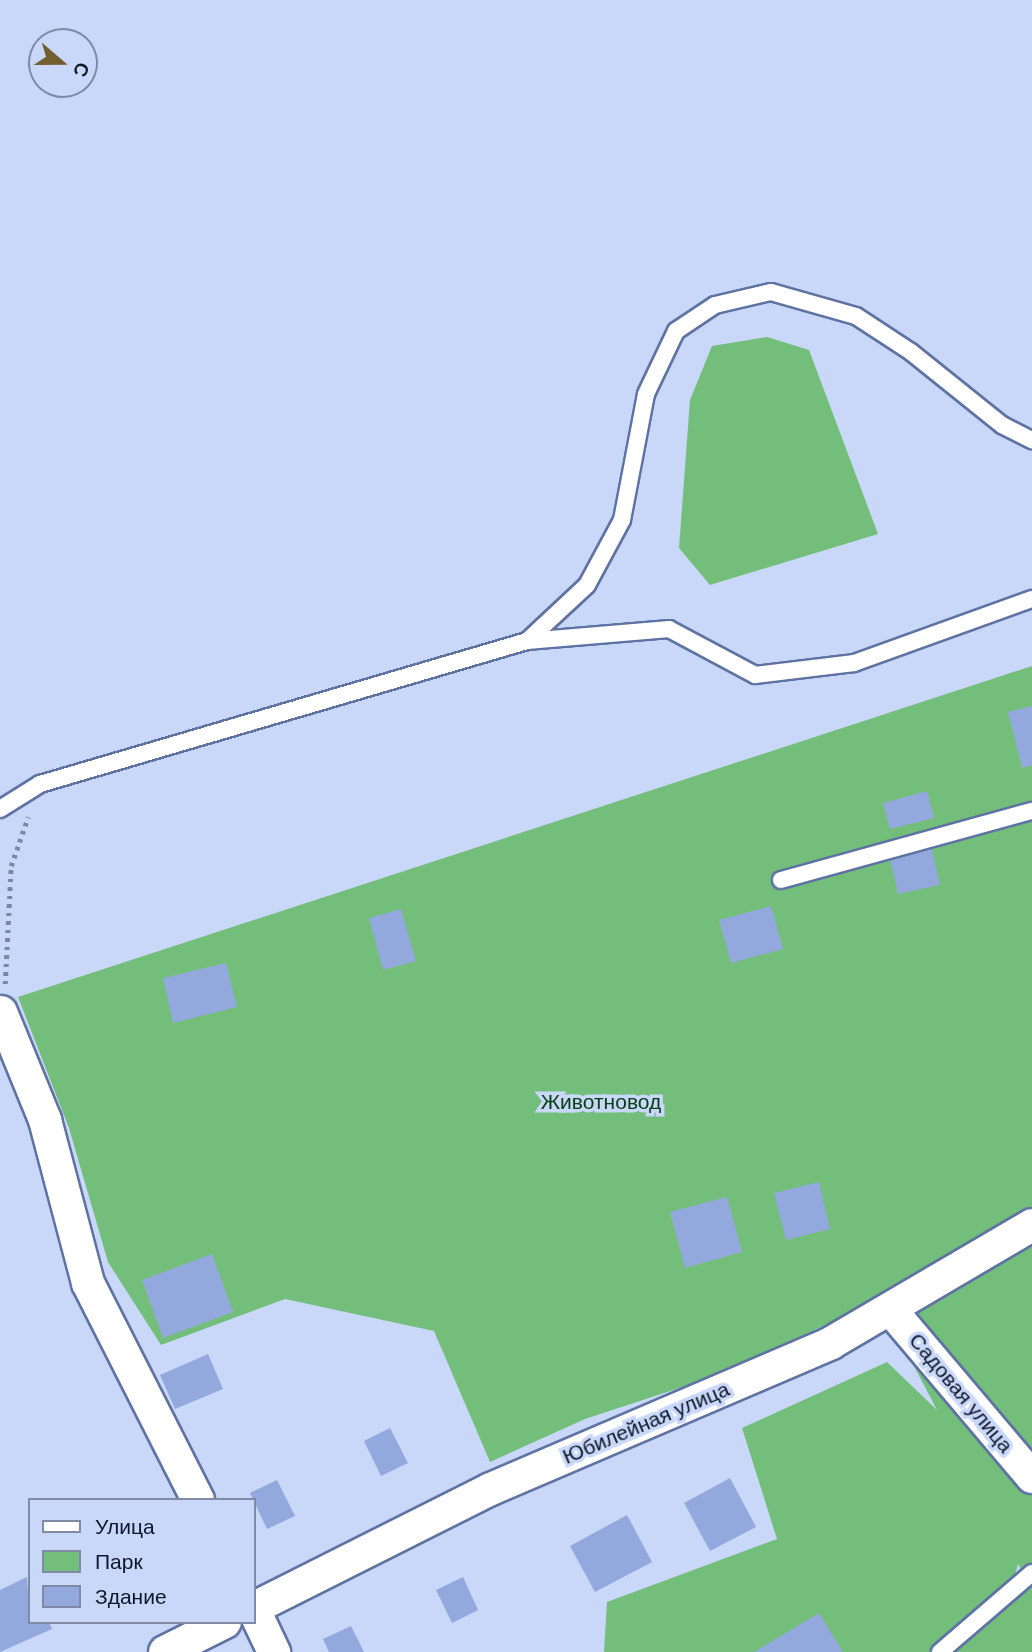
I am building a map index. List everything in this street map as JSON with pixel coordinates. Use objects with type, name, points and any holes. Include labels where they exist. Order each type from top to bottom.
[{"type":"street","points":[[1,1012],[45,1120],[88,1283],[197,1498]]},
{"type":"street","name":"Юбилейная улица","points":[[256,1608],[491,1489],[786,1363],[890,1309],[1032,1225]]},
{"type":"street","name":"Садовая улица","points":[[890,1309],[1032,1477]]},
{"type":"street","points":[[256,1613],[274,1652]]},
{"type":"street","points":[[165,1652],[221,1624]]},
{"type":"lane","points":[[527,641],[587,585],[622,520],[646,394],[676,331],[715,305],[771,292],[856,316],[1002,425],[1032,440]]},
{"type":"lane","points":[[0,809],[40,783],[527,641],[669,629],[755,675],[853,663],[1032,599]]},
{"type":"lane","points":[[781,880],[1032,810]]},
{"type":"lane","points":[[940,1652],[1032,1573]]},
{"type":"path","points":[[1,1012],[9,954],[11,866],[40,783]]},
{"type":"green space","points":[[767,337],[809,350],[878,534],[710,585],[679,548],[690,400],[712,346]]},
{"type":"green space","name":"Животновод","points":[[1032,666],[1032,1652],[604,1652],[607,1602],[777,1539],[742,1428],[887,1362],[937,1410],[879,1299],[725,1373],[585,1419],[490,1462],[434,1331],[285,1299],[161,1345],[108,1262],[69,1128],[18,997]],"holes":[[[1018,1564],[1029,1584],[1008,1601]]]},
{"type":"building","points":[[1032,706],[1032,765],[1022,768],[1008,712]]},
{"type":"building","points":[[927,791],[934,818],[890,829],[883,803]]},
{"type":"building","points":[[931,845],[940,885],[898,894],[889,854]]},
{"type":"building","points":[[771,906],[783,949],[731,963],[719,920]]},
{"type":"building","points":[[401,909],[416,961],[383,970],[369,918]]},
{"type":"building","points":[[226,963],[237,1007],[173,1023],[163,978]]},
{"type":"building","points":[[819,1182],[830,1229],[786,1240],[774,1193]]},
{"type":"building","points":[[727,1197],[742,1252],[685,1268],[670,1212]]},
{"type":"building","points":[[212,1254],[233,1312],[163,1338],[142,1280]]},
{"type":"building","points":[[208,1354],[223,1389],[175,1409],[160,1375]]},
{"type":"building","points":[[390,1428],[408,1463],[381,1476],[364,1441]]},
{"type":"building","points":[[730,1478],[756,1527],[710,1551],[684,1503]]},
{"type":"building","points":[[277,1480],[295,1516],[267,1529],[256,1506],[256,1498],[252,1498],[250,1493]]},
{"type":"building","points":[[627,1515],[652,1562],[595,1592],[570,1546]]},
{"type":"building","points":[[27,1577],[28,1624],[50,1624],[52,1629],[0,1652],[0,1590]]},
{"type":"building","points":[[463,1577],[478,1610],[452,1623],[436,1590]]},
{"type":"building","points":[[819,1613],[843,1652],[754,1652]]},
{"type":"building","points":[[351,1626],[364,1652],[329,1652],[323,1639]]}]
